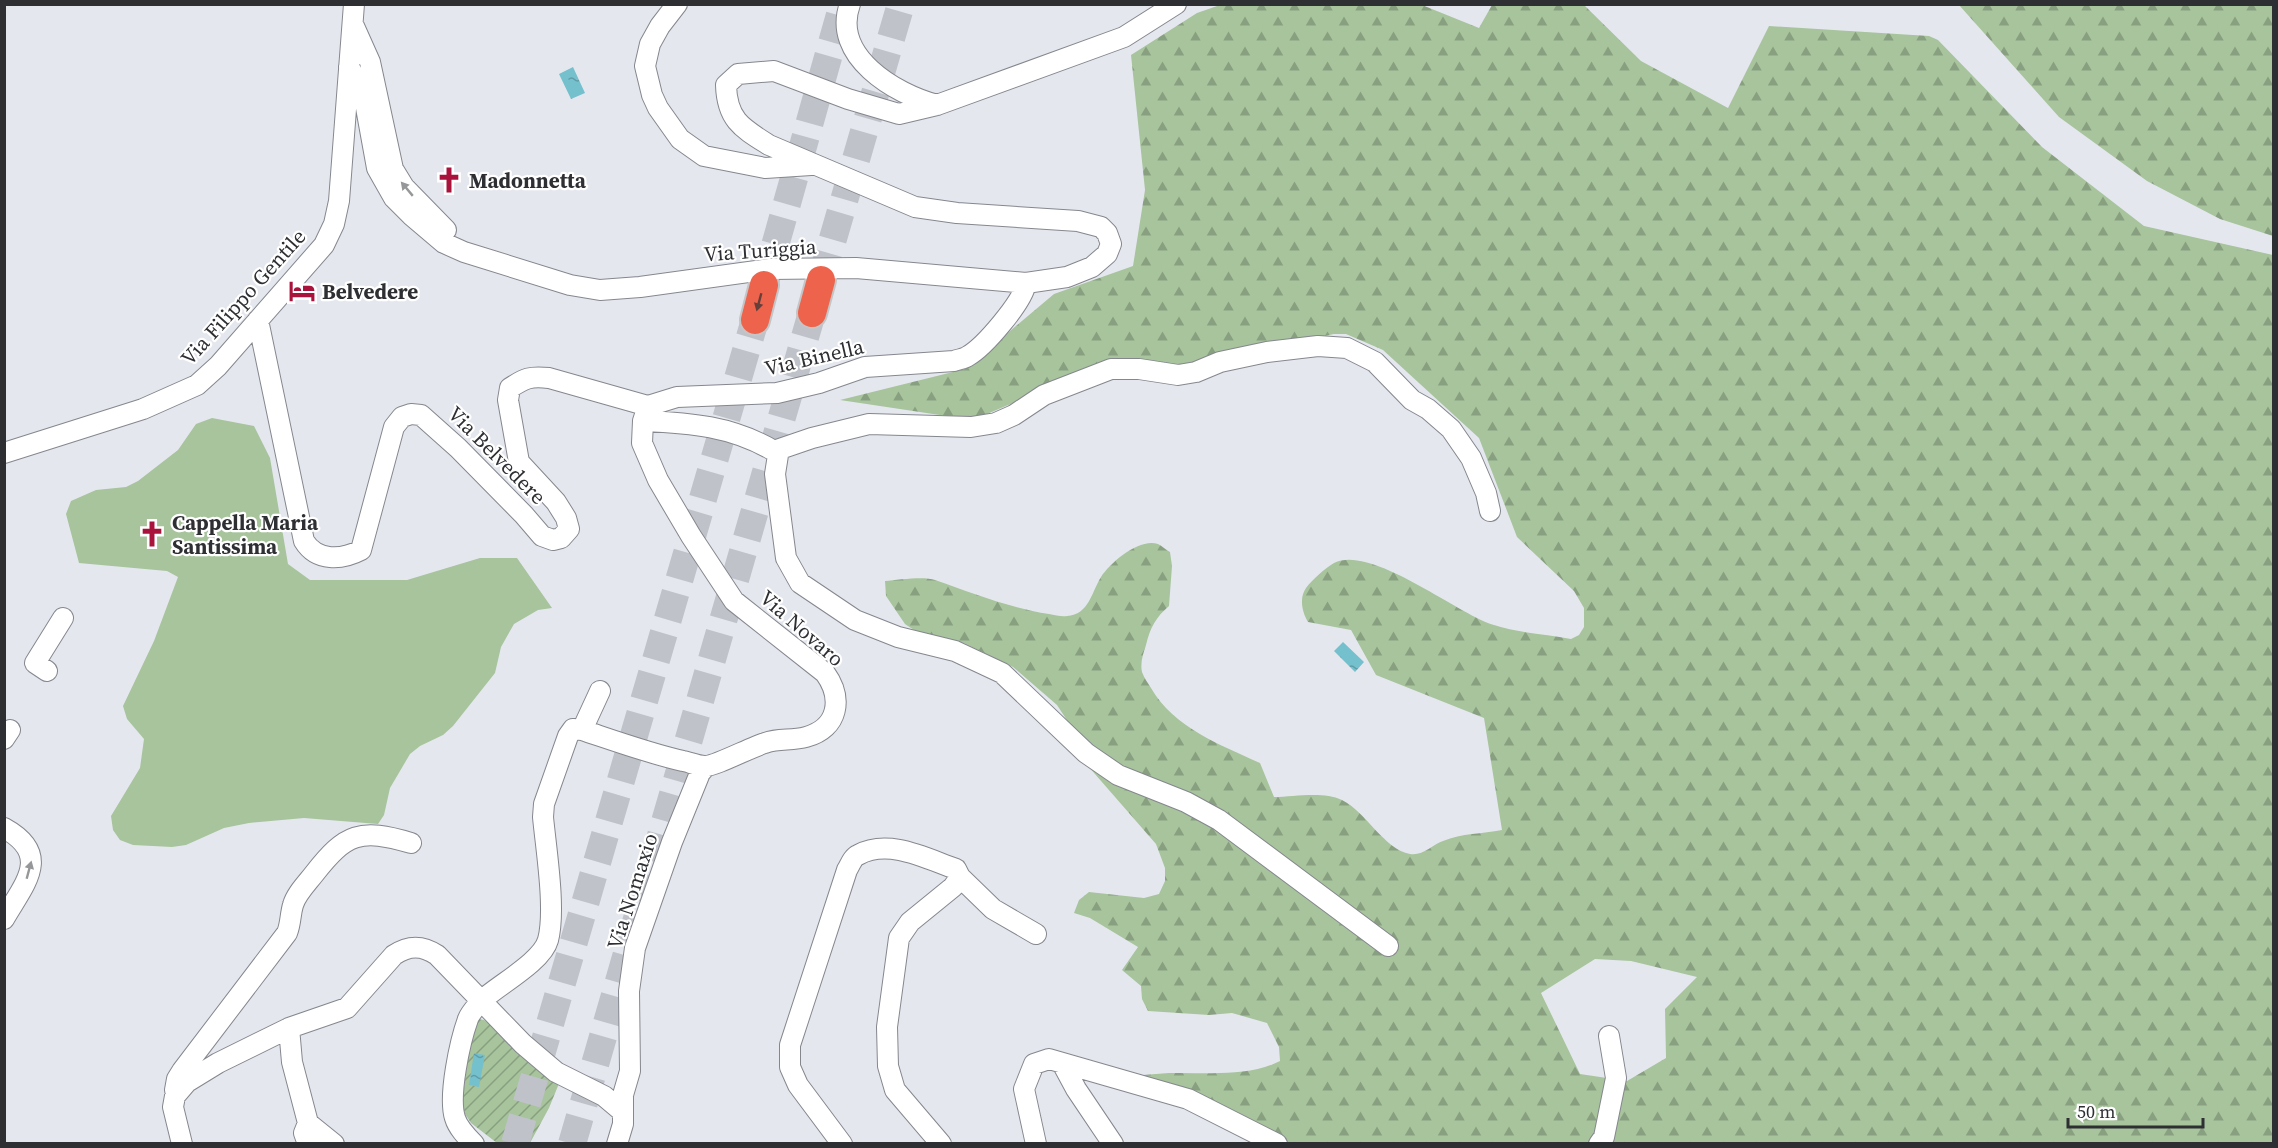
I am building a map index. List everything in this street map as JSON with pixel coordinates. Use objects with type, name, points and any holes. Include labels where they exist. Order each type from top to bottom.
[{"type":"highway","points":[[812,313],[821,280]]},
{"type":"highway","points":[[754,320],[764,285]]},
{"type":"street","points":[[677,4],[650,44],[645,66],[652,95],[658,108],[680,139],[704,156],[765,168],[814,164]]},
{"type":"street","points":[[850,4],[848,36],[851,47],[863,62],[876,75],[902,92],[937,105]]},
{"type":"street","points":[[814,164],[769,145],[739,126],[726,99],[726,85],[738,74],[774,71],[848,99],[899,114],[937,105],[1124,37],[1176,4]]},
{"type":"street","name":"Via Turiggia","points":[[353,13],[370,62],[393,170],[404,187],[446,231],[502,263]]},
{"type":"street","name":"Via Filippo Gentile","points":[[4,453],[143,409],[197,385],[218,366],[324,245],[334,224],[339,201],[353,13]]},
{"type":"street","name":"Via Turiggia","points":[[349,67],[363,91],[377,168],[394,198],[411,216],[444,243],[464,252],[570,285],[600,290],[640,287],[770,269],[856,268],[1026,283],[1067,277],[1092,267],[1107,254],[1111,244],[1107,233],[1101,227],[1078,220],[957,213],[915,207],[814,164]]},
{"type":"street","name":"Via Binella","points":[[646,414],[677,397],[777,393],[819,384],[865,367],[954,361],[967,357],[1010,314],[1025,290],[1026,283]]},
{"type":"street","name":"Via Belvedere","points":[[258,320],[304,541],[310,551],[319,556],[346,558],[362,550],[394,426],[402,417],[411,414],[421,415],[466,456],[524,514],[542,536],[553,540],[561,538],[569,529],[566,518],[556,502],[519,462],[508,400],[510,388],[528,378],[541,377],[646,414]]},
{"type":"street","points":[[774,451],[869,424],[971,427],[996,423],[1014,415],[1044,395],[1111,369],[1139,369],[1178,375],[1196,372],[1220,362],[1267,352],[1318,346],[1347,348],[1375,362],[1412,400],[1428,409],[1451,429],[1471,458],[1486,493],[1490,511]]},
{"type":"street","points":[[646,414],[724,430],[762,444],[778,455],[775,474],[786,558],[800,584],[855,620],[898,637],[955,651],[1002,673],[1086,753],[1118,775],[1186,802],[1219,820],[1389,946]]},
{"type":"street","name":"Via Novaro","points":[[646,414],[642,443],[658,480],[734,601],[825,673],[837,696],[836,708],[831,720],[822,730],[806,737],[767,742],[706,766]]},
{"type":"street","points":[[47,671],[35,663],[63,618]]},
{"type":"street","points":[[582,730],[600,691]]},
{"type":"street","points":[[474,1143],[455,1120],[452,1107],[454,1082],[468,1017],[481,1002],[534,960],[544,950],[548,939],[550,917],[544,804],[568,736],[573,729],[582,730],[650,752],[706,766]]},
{"type":"street","name":"Via Nomaxio","points":[[617,1143],[622,1124],[623,1095],[630,1071],[629,991],[635,948],[672,842],[700,773],[706,766]]},
{"type":"street","points":[[4,828],[16,834],[24,843],[33,862],[31,873],[4,919]]},
{"type":"street","points":[[182,1143],[174,1118],[177,1079],[287,933],[291,923],[293,904],[299,893],[330,854],[341,843],[351,838],[369,834],[389,836],[411,843]]},
{"type":"street","points":[[842,1143],[798,1085],[790,1066],[790,1045],[847,870],[856,855],[882,847],[924,856],[956,869],[960,877],[993,909],[1036,934]]},
{"type":"street","points":[[941,1143],[895,1090],[888,1066],[887,1027],[899,938],[910,922],[953,886],[960,877]]},
{"type":"street","points":[[175,1096],[187,1082],[218,1063],[289,1028],[347,1008],[394,955],[403,949],[413,947],[427,948],[437,955],[523,1044],[556,1072],[604,1096],[623,1112]]},
{"type":"street","points":[[289,1028],[292,1062],[308,1124],[304,1134],[308,1143]]},
{"type":"street","points":[[1599,1143],[1604,1137],[1616,1078],[1609,1036]]},
{"type":"street","points":[[1036,1143],[1024,1089],[1034,1064],[1049,1059],[1188,1099],[1277,1143]]},
{"type":"street","points":[[1062,1063],[1076,1089],[1113,1143]]},
{"type":"street","points":[[308,1124],[334,1143]]},
{"type":"green space","points":[[1220,5],[1422,5],[1479,28],[1492,5],[1584,5],[1641,61],[1728,108],[1769,26],[1929,36],[1938,40],[2042,147],[2144,226],[2273,255],[2273,1143],[1290,1143],[1196,1092],[1131,1076],[1254,1070],[1280,1061],[1279,1047],[1267,1023],[1232,1013],[1209,1015],[1148,1011],[1142,999],[1141,986],[1122,970],[1138,947],[1090,918],[1074,913],[1079,900],[1089,892],[1144,898],[1159,894],[1165,881],[1165,868],[1156,844],[1081,758],[1076,734],[1057,705],[1013,667],[964,643],[920,634],[905,624],[886,596],[885,581],[930,579],[1020,608],[1067,616],[1074,615],[1085,607],[1101,577],[1118,558],[1142,545],[1158,544],[1170,552],[1172,566],[1169,606],[1160,614],[1152,628],[1141,665],[1144,676],[1161,702],[1185,725],[1260,763],[1274,797],[1317,795],[1342,800],[1392,845],[1410,854],[1423,852],[1457,836],[1502,830],[1484,718],[1376,675],[1351,630],[1308,622],[1302,605],[1306,588],[1330,565],[1350,560],[1369,563],[1391,571],[1478,618],[1503,628],[1571,639],[1579,635],[1584,627],[1584,608],[1574,591],[1517,537],[1479,438],[1383,350],[1346,334],[1334,334],[1184,366],[1102,365],[973,420],[840,400],[965,369],[1054,294],[1133,266],[1145,190],[1131,55],[1197,13]],"holes":[[[1595,959],[1631,961],[1697,977],[1665,1009],[1666,1058],[1627,1081],[1580,1074],[1541,993]]]},
{"type":"green space","points":[[1959,5],[2273,5],[2273,236],[2220,219],[2147,181],[2059,117]]},
{"type":"green space","points":[[212,418],[254,426],[270,458],[288,564],[310,580],[407,580],[480,558],[517,558],[552,608],[538,610],[514,624],[501,647],[495,673],[453,726],[443,735],[420,746],[410,754],[390,788],[384,815],[378,824],[304,818],[249,823],[224,828],[186,845],[172,847],[133,845],[120,840],[113,830],[111,816],[140,768],[144,739],[127,719],[123,706],[154,641],[178,577],[167,571],[79,563],[66,514],[71,501],[96,490],[126,487],[138,481],[178,450],[196,424]]},
{"type":"green space","points":[[478,1019],[484,1020],[560,1081],[549,1108],[530,1143],[497,1143],[471,1123],[465,1114],[462,1101],[471,1033]]},
{"type":"water","points":[[573,67],[585,93],[571,99],[559,74]]},
{"type":"water","points":[[1343,642],[1364,662],[1355,672],[1334,651]]},
{"type":"water","points":[[474,1053],[485,1055],[479,1087],[469,1085]]},
{"type":"tunnel","points":[[764,285],[843,4]]},
{"type":"tunnel","points":[[821,280],[901,4]]},
{"type":"tunnel","points":[[572,1144],[812,313]]},
{"type":"tunnel","points":[[515,1144],[755,320]]},
{"type":"place","name":"Madonnetta","points":[[449,180]]},
{"type":"place","name":"Belvedere","points":[[302,291]]},
{"type":"place","name":"Cappella Maria Santissima","points":[[152,534]]}]
